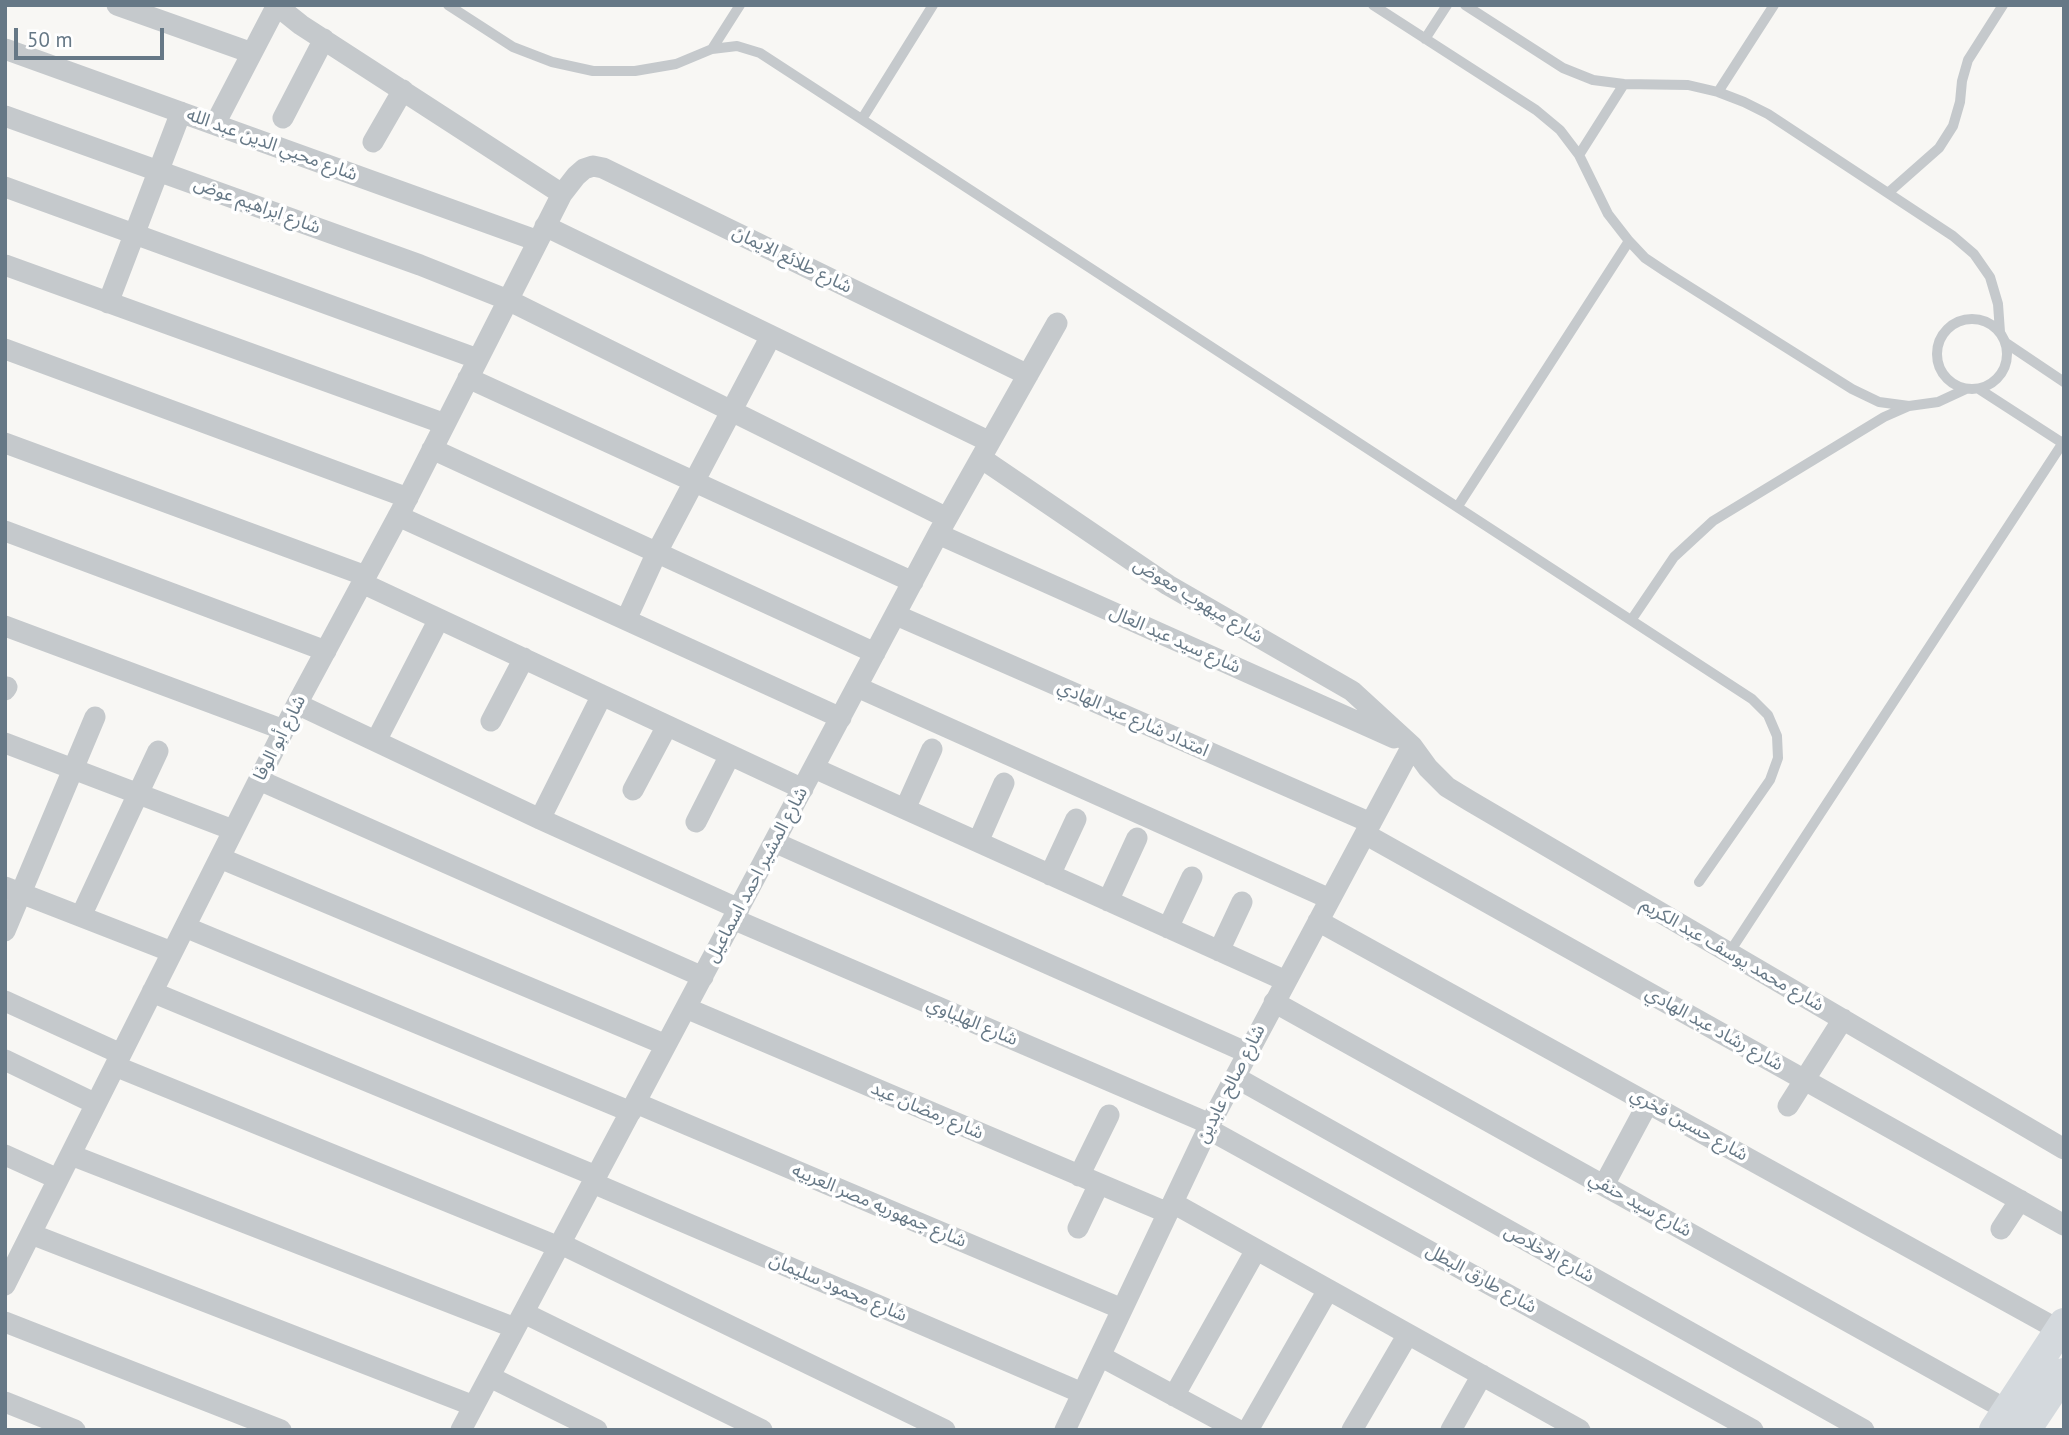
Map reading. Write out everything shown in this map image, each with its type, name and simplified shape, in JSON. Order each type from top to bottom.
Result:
[{"type":"street","points":[[117,5],[252,53]]},
{"type":"street","points":[[215,124],[277,5],[324,39],[562,194]]},
{"type":"street","points":[[284,118],[324,39]]},
{"type":"street","name":"شارع محيي الدين عبد الله","points":[[5,49],[215,124],[542,234],[771,336]]},
{"type":"street","points":[[373,142],[402,90]]},
{"type":"street","points":[[108,303],[181,112]]},
{"type":"street","name":"شارع ابراهيم عوض","points":[[5,116],[421,265],[508,300],[731,411]]},
{"type":"street","name":"شارع طلائع الايمان","points":[[562,194],[584,169],[593,166],[603,168],[1028,375]]},
{"type":"street","points":[[5,187],[133,233],[473,369],[694,482],[913,582]]},
{"type":"street","name":"شارع أبو الوفا","points":[[5,1285],[10,1261],[30,1234],[71,1155],[297,704],[403,507],[562,194]]},
{"type":"street","points":[[5,265],[445,424]]},
{"type":"street","name":"شارع المشير احمد اسماعيل","points":[[461,1430],[942,526],[1057,323]]},
{"type":"street","points":[[626,620],[657,552],[771,336]]},
{"type":"street","name":"شارع ميهوب معوض","points":[[771,336],[985,450],[1168,585],[1352,691],[1412,746]]},
{"type":"street","points":[[5,349],[403,507],[626,620],[841,718]]},
{"type":"street","name":"شارع سيد عبد العال","points":[[731,411],[942,526],[1412,746]]},
{"type":"street","points":[[5,443],[364,579],[439,619],[601,697],[803,789]]},
{"type":"street","points":[[432,449],[875,653]]},
{"type":"street","points":[[5,531],[326,651]]},
{"type":"street","name":"امتداد شارع عبد الهادي","points":[[896,615],[1368,828]]},
{"type":"street","points":[[376,741],[439,619]]},
{"type":"street","points":[[5,626],[284,730]]},
{"type":"street","points":[[491,722],[524,658]]},
{"type":"street","points":[[857,687],[1330,899]]},
{"type":"street","points":[[540,819],[601,697]]},
{"type":"street","name":"شارع الهلباوي","points":[[297,704],[736,914],[1209,1127]]},
{"type":"street","points":[[5,931],[13,890],[74,770],[95,718]]},
{"type":"street","points":[[633,790],[667,726]]},
{"type":"street","points":[[5,743],[233,830]]},
{"type":"street","name":"شارع محمد يوسف عبد الكريم","points":[[1412,746],[1428,768],[1459,794],[2064,1149]]},
{"type":"street","name":"شارع صالح عابدين","points":[[1065,1430],[1209,1127],[1273,1002],[1412,746]]},
{"type":"street","points":[[905,809],[932,749]]},
{"type":"street","points":[[81,916],[158,751]]},
{"type":"street","points":[[696,822],[730,755]]},
{"type":"street","points":[[814,768],[1286,981]]},
{"type":"street","points":[[259,780],[703,977]]},
{"type":"street","points":[[978,842],[1004,783]]},
{"type":"street","points":[[1051,875],[1076,819]]},
{"type":"street","name":"شارع رشاد عبد الهادي","points":[[1368,828],[1805,1080],[2064,1225]]},
{"type":"street","points":[[1108,901],[1137,838]]},
{"type":"street","points":[[775,842],[1248,1053]]},
{"type":"street","points":[[220,858],[666,1045]]},
{"type":"street","points":[[1168,928],[1192,877]]},
{"type":"street","points":[[13,890],[172,952]]},
{"type":"street","points":[[1219,951],[1242,902]]},
{"type":"street","name":"شارع حسين فخري","points":[[1318,921],[2061,1326]]},
{"type":"street","name":"شارع جمهوريه مصر العربيه","points":[[185,927],[633,1107],[1122,1309]]},
{"type":"street","name":"شارع محمود سليمان","points":[[152,992],[595,1179],[1082,1393]]},
{"type":"street","points":[[5,1001],[118,1060],[560,1245],[945,1430]]},
{"type":"street","name":"شارع سيد حنفي","points":[[1273,1002],[1604,1185],[2009,1423]]},
{"type":"street","name":"شارع رمضان عيد","points":[[686,1008],[1079,1176],[1170,1208],[1256,1250],[1574,1428]]},
{"type":"street","points":[[1788,1106],[1843,1019]]},
{"type":"street","points":[[5,1060],[96,1104]]},
{"type":"street","name":"شارع الاخلاص","points":[[1235,1077],[1864,1430]]},
{"type":"street","points":[[1604,1185],[1648,1103]]},
{"type":"street","points":[[1079,1176],[1109,1115]]},
{"type":"street","name":"شارع طارق البطل","points":[[1209,1127],[1753,1430]]},
{"type":"street","points":[[5,1155],[58,1179]]},
{"type":"street","points":[[71,1155],[519,1321],[762,1430]]},
{"type":"street","points":[[1078,1228],[1099,1184]]},
{"type":"street","points":[[2001,1229],[2020,1200]]},
{"type":"street","points":[[30,1234],[474,1406]]},
{"type":"street","points":[[1174,1396],[1256,1250]]},
{"type":"street","points":[[1248,1430],[1328,1290]]},
{"type":"street","points":[[5,1322],[281,1430]]},
{"type":"street","points":[[2009,1423],[2061,1326]]},
{"type":"street","points":[[1353,1430],[1408,1334]]},
{"type":"street","points":[[1100,1356],[1238,1430]]},
{"type":"street","points":[[2009,1423],[2064,1373]]},
{"type":"street","points":[[1451,1430],[1482,1376]]},
{"type":"street","points":[[490,1377],[597,1430]]},
{"type":"street","points":[[5,1402],[75,1430]]},
{"type":"lane","points":[[448,5],[513,47],[552,62],[593,71],[635,71],[676,65],[712,49],[737,46],[760,53],[1752,699],[1768,715],[1777,736],[1778,758],[1770,780],[1699,882]]},
{"type":"lane","points":[[712,49],[740,5]]},
{"type":"lane","points":[[862,119],[933,5]]},
{"type":"lane","points":[[1373,5],[1536,110],[1560,130],[1579,155],[1608,214],[1629,241],[1646,258],[1666,272],[1852,389],[1879,402],[1909,406],[1938,402],[1965,389]]},
{"type":"lane","points":[[1425,39],[1447,5]]},
{"type":"lane","points":[[1465,5],[1563,68],[1593,80],[1624,84],[1688,85],[1718,92],[1768,114],[1953,236],[1974,254],[1990,277],[1998,304],[2000,332]]},
{"type":"lane","points":[[1718,92],[1774,5]]},
{"type":"lane","points":[[1888,193],[1939,148],[1953,127],[1968,61],[2003,5]]},
{"type":"lane","points":[[1579,155],[1624,84]]},
{"type":"lane","points":[[1458,506],[1629,241]]},
{"type":"lane","points":[[1966,319],[1979,319],[1990,324],[2000,332],[2006,343],[2007,358],[2003,372],[1992,383],[1979,389],[1965,389],[1954,385],[1939,367],[1936,354],[1945,331],[1966,319]]},
{"type":"lane","points":[[2006,343],[2064,382]]},
{"type":"lane","points":[[1729,953],[2063,442],[1979,389]]},
{"type":"lane","points":[[1632,620],[1674,557],[1713,522],[1861,431],[1909,406]]}]
